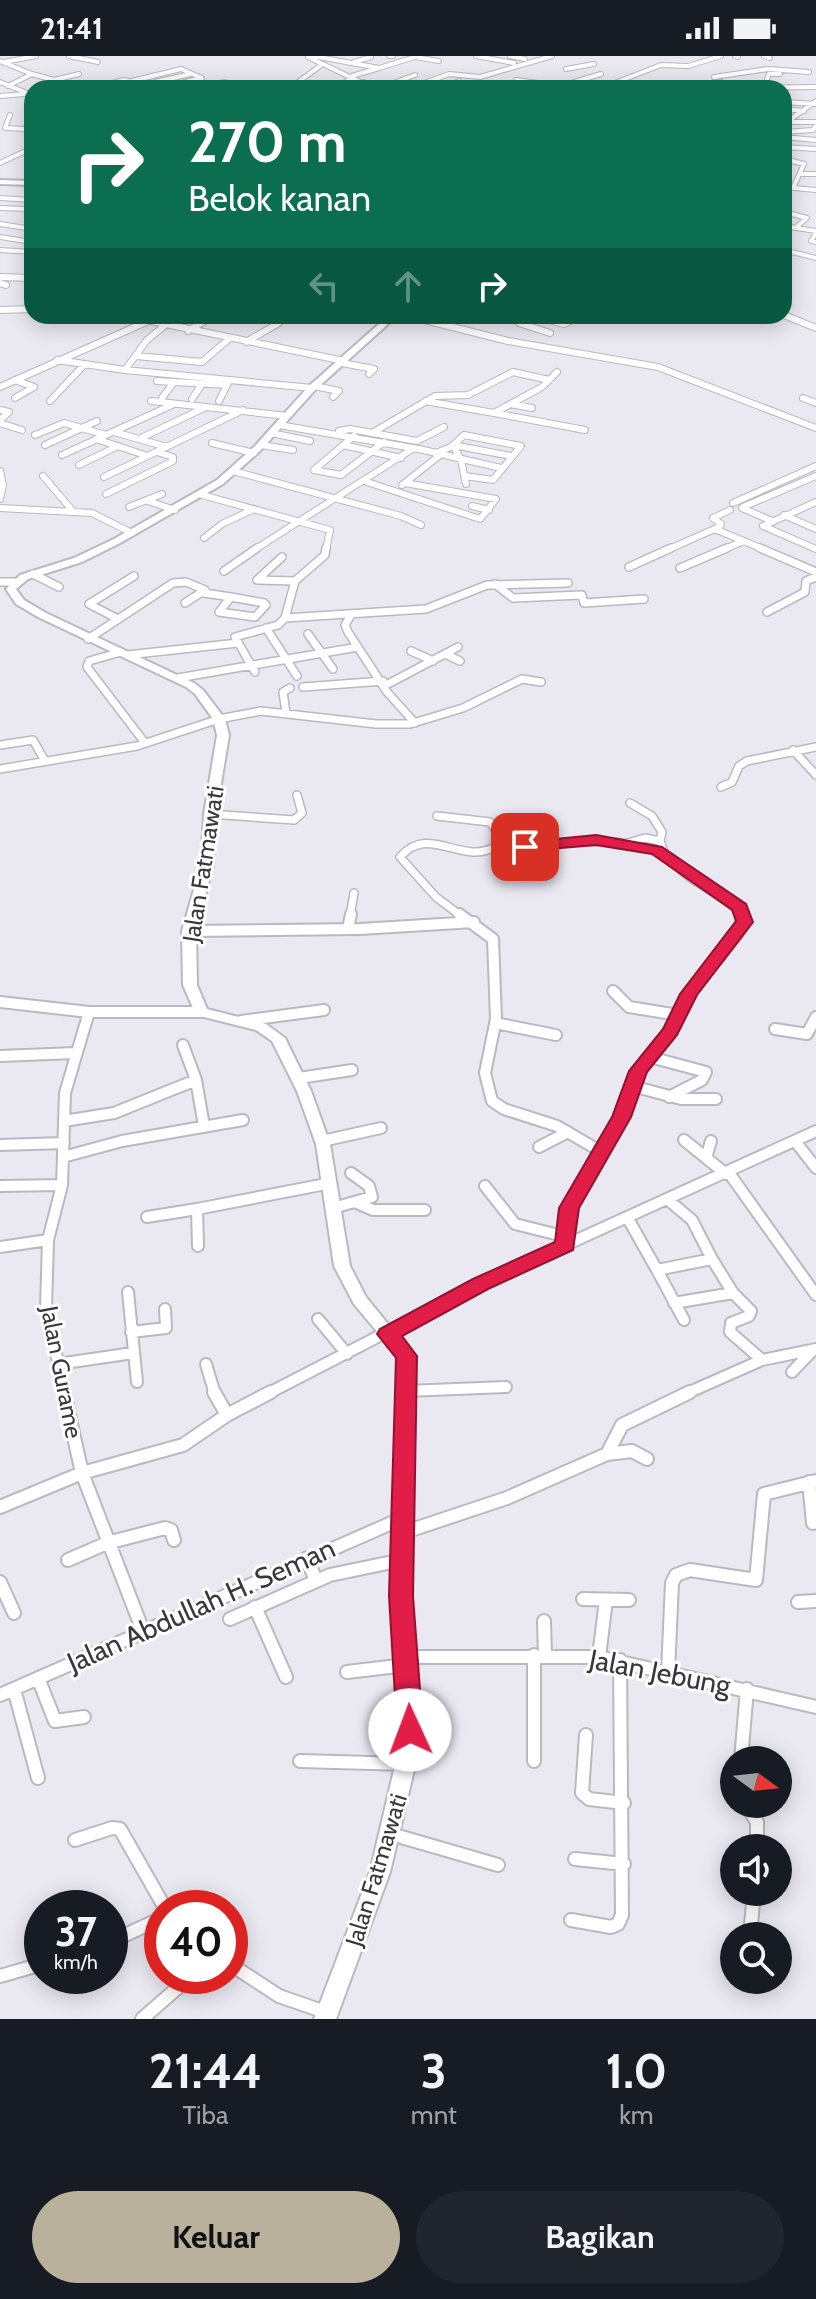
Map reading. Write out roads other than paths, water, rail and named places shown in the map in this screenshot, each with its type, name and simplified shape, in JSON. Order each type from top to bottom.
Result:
[{"type":"street","points":[[1,62],[36,56]]},
{"type":"street","points":[[69,56],[98,62]]},
{"type":"street","points":[[310,56],[339,61],[366,72]]},
{"type":"street","points":[[310,56],[320,66],[360,80]]},
{"type":"street","points":[[339,61],[358,56],[368,58]]},
{"type":"street","points":[[347,80],[417,56],[439,61]]},
{"type":"street","points":[[476,56],[514,63]]},
{"type":"street","points":[[510,56],[525,59]]},
{"type":"street","points":[[450,74],[478,77],[552,56]]},
{"type":"street","points":[[620,80],[661,65],[685,67],[721,56]]},
{"type":"street","points":[[338,70],[368,58]]},
{"type":"street","points":[[715,58],[728,61]]},
{"type":"street","points":[[1,62],[55,80],[79,74]]},
{"type":"street","points":[[703,62],[722,66]]},
{"type":"street","points":[[587,76],[564,68],[594,64]]},
{"type":"street","points":[[783,64],[789,71]]},
{"type":"street","points":[[803,64],[809,72]]},
{"type":"street","points":[[351,65],[379,68]]},
{"type":"street","points":[[301,80],[320,66]]},
{"type":"street","points":[[133,80],[181,69],[202,78],[194,80]]},
{"type":"street","points":[[718,80],[714,77],[768,69],[816,75]]},
{"type":"street","points":[[432,80],[459,70]]},
{"type":"street","points":[[578,73],[600,73]]},
{"type":"street","points":[[577,80],[600,73]]},
{"type":"street","points":[[588,80],[600,73]]},
{"type":"street","points":[[637,73],[650,76]]},
{"type":"street","points":[[163,80],[192,74]]},
{"type":"street","points":[[8,86],[33,75]]},
{"type":"street","points":[[402,80],[415,75]]},
{"type":"street","points":[[431,76],[454,80]]},
{"type":"street","points":[[767,79],[773,80]]},
{"type":"street","points":[[0,82],[24,92]]},
{"type":"street","points":[[792,83],[816,87]]},
{"type":"street","points":[[792,84],[799,84]]},
{"type":"street","points":[[792,94],[799,84]]},
{"type":"street","points":[[0,96],[24,94]]},
{"type":"street","points":[[792,102],[815,103]]},
{"type":"street","points":[[792,121],[815,103]]},
{"type":"street","points":[[792,110],[805,111]]},
{"type":"street","points":[[0,116],[24,114]]},
{"type":"street","points":[[2,130],[10,115]]},
{"type":"street","points":[[792,121],[815,127]]},
{"type":"street","points":[[792,132],[815,127]]},
{"type":"street","points":[[2,130],[24,128]]},
{"type":"street","points":[[792,136],[816,140]]},
{"type":"street","points":[[797,148],[802,139]]},
{"type":"street","points":[[792,148],[816,149]]},
{"type":"street","points":[[0,163],[22,153]]},
{"type":"street","points":[[792,160],[803,162],[802,174],[793,188]]},
{"type":"street","points":[[802,174],[816,174]]},
{"type":"street","points":[[792,180],[798,181]]},
{"type":"street","points":[[0,182],[24,184]]},
{"type":"street","points":[[793,188],[816,190]]},
{"type":"street","points":[[0,198],[24,205]]},
{"type":"street","points":[[0,208],[24,207]]},
{"type":"street","points":[[792,214],[807,218],[795,228]]},
{"type":"street","points":[[0,224],[24,226]]},
{"type":"street","points":[[792,227],[816,232],[811,241],[816,242]]},
{"type":"street","points":[[0,237],[24,241]]},
{"type":"street","points":[[0,250],[16,250],[24,246]]},
{"type":"street","points":[[16,250],[24,254]]},
{"type":"street","points":[[792,252],[816,258]]},
{"type":"street","points":[[0,277],[24,278]]},
{"type":"street","points":[[0,310],[24,309]]},
{"type":"street","points":[[792,318],[816,328]]},
{"type":"street","points":[[0,387],[141,324]]},
{"type":"street","points":[[155,324],[374,369],[369,374]]},
{"type":"street","points":[[188,331],[200,324]]},
{"type":"street","points":[[246,342],[277,324]]},
{"type":"street","points":[[0,582],[14,582],[78,560],[202,495],[258,449],[313,387],[384,324]]},
{"type":"street","points":[[441,324],[508,341],[658,367],[816,428]]},
{"type":"street","points":[[522,324],[550,333]]},
{"type":"street","points":[[125,370],[164,326]]},
{"type":"street","points":[[136,356],[202,362],[230,338]]},
{"type":"street","points":[[57,360],[83,366],[257,380],[339,391],[333,397]]},
{"type":"street","points":[[50,401],[83,366]]},
{"type":"street","points":[[257,380],[267,370]]},
{"type":"street","points":[[372,433],[438,395],[468,395],[513,372],[549,380]]},
{"type":"street","points":[[494,413],[557,372]]},
{"type":"street","points":[[219,401],[231,378]]},
{"type":"street","points":[[15,380],[34,387],[15,398]]},
{"type":"street","points":[[157,381],[227,385]]},
{"type":"street","points":[[162,398],[174,382]]},
{"type":"street","points":[[192,399],[202,384]]},
{"type":"street","points":[[803,398],[816,403]]},
{"type":"street","points":[[151,401],[287,416]]},
{"type":"street","points":[[425,401],[585,430]]},
{"type":"street","points":[[62,455],[175,403]]},
{"type":"street","points":[[510,404],[532,408]]},
{"type":"street","points":[[139,439],[207,406]]},
{"type":"street","points":[[0,410],[9,412],[0,421],[22,430]]},
{"type":"street","points":[[104,477],[243,410]]},
{"type":"street","points":[[45,445],[97,421]]},
{"type":"street","points":[[35,435],[64,423],[167,447]]},
{"type":"street","points":[[336,433],[347,429],[417,441],[444,427]]},
{"type":"street","points":[[275,429],[354,436],[501,468]]},
{"type":"street","points":[[275,429],[310,441]]},
{"type":"street","points":[[405,483],[496,499],[480,519],[393,492],[466,435],[521,446],[491,480],[465,476]]},
{"type":"street","points":[[354,436],[314,470],[341,475],[384,442]]},
{"type":"street","points":[[96,439],[148,456]]},
{"type":"street","points":[[212,443],[293,450]]},
{"type":"street","points":[[343,445],[401,458]]},
{"type":"street","points":[[453,445],[511,456]]},
{"type":"street","points":[[453,445],[461,460],[466,484]]},
{"type":"street","points":[[79,465],[118,446]]},
{"type":"street","points":[[224,571],[296,521],[367,482],[414,448]]},
{"type":"street","points":[[106,494],[173,461],[173,457],[157,452]]},
{"type":"street","points":[[703,516],[816,466]]},
{"type":"street","points":[[0,471],[3,485],[0,499]]},
{"type":"street","points":[[233,471],[408,518],[421,525]]},
{"type":"street","points":[[799,475],[812,478]]},
{"type":"street","points":[[43,476],[72,510]]},
{"type":"street","points":[[742,508],[812,478]]},
{"type":"street","points":[[367,482],[396,490]]},
{"type":"street","points":[[129,507],[162,494]]},
{"type":"street","points":[[202,495],[330,531],[325,555],[295,581],[285,618],[278,625],[237,635],[238,643],[253,669]]},
{"type":"street","points":[[148,501],[175,510]]},
{"type":"street","points":[[814,505],[784,515],[763,527],[816,549]]},
{"type":"street","points":[[472,506],[489,510]]},
{"type":"street","points":[[629,567],[715,529],[721,524],[713,518],[729,506],[772,521]]},
{"type":"street","points":[[0,508],[72,510],[100,515],[132,533]]},
{"type":"street","points":[[204,538],[222,524],[254,509]]},
{"type":"street","points":[[784,515],[816,529]]},
{"type":"street","points":[[783,536],[807,525]]},
{"type":"street","points":[[715,529],[816,575]]},
{"type":"street","points":[[680,568],[744,541]]},
{"type":"street","points":[[282,557],[256,578],[295,581]]},
{"type":"street","points":[[33,574],[59,587]]},
{"type":"street","points":[[767,612],[805,592],[806,581],[816,575]]},
{"type":"street","points":[[116,618],[89,604],[134,576]]},
{"type":"street","points":[[14,582],[11,592],[20,602],[88,639],[178,678],[199,692],[219,719]]},
{"type":"street","points":[[88,639],[175,582],[186,582],[204,590],[204,593]]},
{"type":"street","points":[[285,618],[426,609],[495,584],[568,583]]},
{"type":"street","points":[[495,584],[510,598],[582,595],[584,603],[644,599]]},
{"type":"street","points":[[185,603],[204,593],[231,597],[265,603],[266,604],[255,617],[219,612],[231,597]]},
{"type":"street","points":[[615,601],[620,612]]},
{"type":"street","points":[[351,615],[346,629],[384,683],[394,703],[415,723]]},
{"type":"street","points":[[266,628],[297,676]]},
{"type":"street","points":[[308,634],[333,669]]},
{"type":"street","points":[[145,743],[87,667],[89,661],[124,654],[238,643]]},
{"type":"street","points":[[178,678],[253,669],[358,647]]},
{"type":"street","points":[[303,687],[384,683],[458,647]]},
{"type":"street","points":[[411,651],[433,661]]},
{"type":"street","points":[[445,654],[460,661]]},
{"type":"street","points":[[0,769],[145,743],[219,719],[261,711],[376,724],[415,723],[463,708],[522,679],[541,682]]},
{"type":"street","points":[[286,713],[283,692],[290,688]]},
{"type":"street","name":"Jalan Fatmawati","points":[[219,719],[222,742],[210,814],[207,865],[189,931],[190,985],[201,1012],[274,1034],[299,1078],[322,1141],[342,1266],[360,1300],[406,1356],[401,1626],[410,1730],[406,1764],[391,1834],[326,2016]]},
{"type":"street","points":[[0,745],[33,740],[45,761]]},
{"type":"street","points":[[721,787],[732,782],[739,766],[747,761],[816,747]]},
{"type":"street","points":[[793,750],[816,775]]},
{"type":"street","points":[[210,814],[294,820],[302,813],[297,795]]},
{"type":"street","points":[[630,803],[655,820],[662,832],[660,841],[665,855]]},
{"type":"street","points":[[437,816],[490,822],[505,843]]},
{"type":"street","points":[[625,844],[645,838],[660,841]]},
{"type":"street","points":[[564,1241],[569,1208],[622,1117],[632,1086],[671,1031],[702,975],[738,933],[744,916],[740,908],[690,877],[665,855],[625,844],[596,840],[538,847],[505,843],[473,851],[436,840],[401,855],[401,860],[436,897],[474,922],[493,939],[495,1023],[485,1073],[492,1101],[504,1109],[568,1132],[600,1151]]},
{"type":"street","points":[[348,929],[354,893]]},
{"type":"street","points":[[189,931],[348,929],[474,922]]},
{"type":"street","points":[[613,991],[629,1007],[678,1015]]},
{"type":"street","points":[[0,1002],[89,1012],[201,1012]]},
{"type":"street","points":[[237,1022],[324,1010]]},
{"type":"street","name":"Jalan Gurame","points":[[89,1012],[65,1093],[62,1185],[48,1240],[46,1309],[82,1473],[143,1631]]},
{"type":"street","points":[[775,1029],[807,1034],[816,1017]]},
{"type":"street","points":[[495,1023],[556,1035]]},
{"type":"street","points":[[183,1045],[196,1080],[204,1126]]},
{"type":"street","points":[[0,1056],[75,1053]]},
{"type":"street","points":[[650,1057],[706,1072],[702,1080],[669,1097]]},
{"type":"street","points":[[299,1078],[352,1070]]},
{"type":"street","points":[[64,1121],[114,1113],[196,1080]]},
{"type":"street","points":[[632,1086],[669,1097],[716,1099]]},
{"type":"street","points":[[63,1157],[243,1120]]},
{"type":"street","points":[[322,1141],[381,1128]]},
{"type":"street","points":[[0,1507],[82,1473],[175,1448],[227,1415],[564,1241],[728,1174],[816,1131]]},
{"type":"street","points":[[539,1147],[568,1132]]},
{"type":"street","points":[[684,1140],[728,1174],[816,1295]]},
{"type":"street","points":[[706,1158],[711,1141]]},
{"type":"street","points":[[795,1141],[816,1168]]},
{"type":"street","points":[[0,1145],[64,1143]]},
{"type":"street","points":[[333,1208],[370,1199],[373,1193],[351,1173]]},
{"type":"street","points":[[147,1217],[331,1183]]},
{"type":"street","points":[[0,1186],[62,1185]]},
{"type":"street","points":[[485,1186],[515,1224],[564,1241]]},
{"type":"street","points":[[667,1199],[692,1220],[733,1293],[751,1314],[731,1323],[729,1330],[762,1360]]},
{"type":"street","points":[[357,1203],[373,1210],[425,1210]]},
{"type":"street","points":[[197,1209],[198,1246]]},
{"type":"street","points":[[627,1217],[684,1320]]},
{"type":"street","points":[[0,1247],[48,1240]]},
{"type":"street","points":[[657,1270],[712,1259]]},
{"type":"street","points":[[128,1292],[137,1382]]},
{"type":"street","points":[[674,1303],[733,1293]]},
{"type":"street","points":[[131,1332],[166,1328],[165,1309]]},
{"type":"street","points":[[318,1319],[347,1354]]},
{"type":"street","points":[[607,1454],[622,1425],[762,1360],[814,1350]]},
{"type":"street","points":[[792,1372],[814,1350]]},
{"type":"street","points":[[58,1364],[133,1353]]},
{"type":"street","points":[[206,1364],[216,1399],[227,1415]]},
{"type":"street","points":[[406,1391],[506,1387]]},
{"type":"street","points":[[607,1454],[632,1451],[647,1459]]},
{"type":"street","name":"Jalan Abdullah H. Seman","points":[[0,1695],[307,1558],[402,1525],[507,1498],[607,1454]]},
{"type":"street","points":[[668,1672],[672,1583],[676,1575],[690,1570],[756,1580],[762,1497],[769,1490],[812,1481],[813,1523]]},
{"type":"street","points":[[68,1560],[107,1543],[165,1528],[171,1530],[174,1540]]},
{"type":"street","points":[[307,1558],[316,1581]]},
{"type":"street","points":[[230,1619],[316,1581],[359,1567],[402,1560]]},
{"type":"street","points":[[0,1582],[14,1613]]},
{"type":"street","points":[[583,1599],[629,1600]]},
{"type":"street","points":[[599,1657],[606,1600]]},
{"type":"street","points":[[798,1602],[816,1601]]},
{"type":"street","points":[[255,1607],[286,1677]]},
{"type":"street","points":[[534,1761],[544,1621]]},
{"type":"street","name":"Jalan Jebung","points":[[347,1672],[406,1661],[540,1655],[599,1657],[816,1707]]},
{"type":"street","points":[[571,1920],[611,1927],[618,1924],[624,1864],[620,1660]]},
{"type":"street","points":[[38,1678],[55,1721],[84,1717]]},
{"type":"street","points":[[14,1689],[38,1778]]},
{"type":"street","points":[[742,1746],[747,1689]]},
{"type":"street","points":[[586,1735],[582,1793],[589,1799],[624,1803]]},
{"type":"street","points":[[300,1761],[406,1764]]},
{"type":"street","points":[[75,1840],[112,1828],[120,1829],[155,1890]]},
{"type":"street","points":[[391,1834],[498,1865]]},
{"type":"street","points":[[575,1859],[624,1864]]},
{"type":"street","points":[[0,1976],[24,1969]]},
{"type":"street","points":[[248,1976],[279,1996],[326,2016]]},
{"type":"street","points":[[142,2019],[170,1994]]}]
